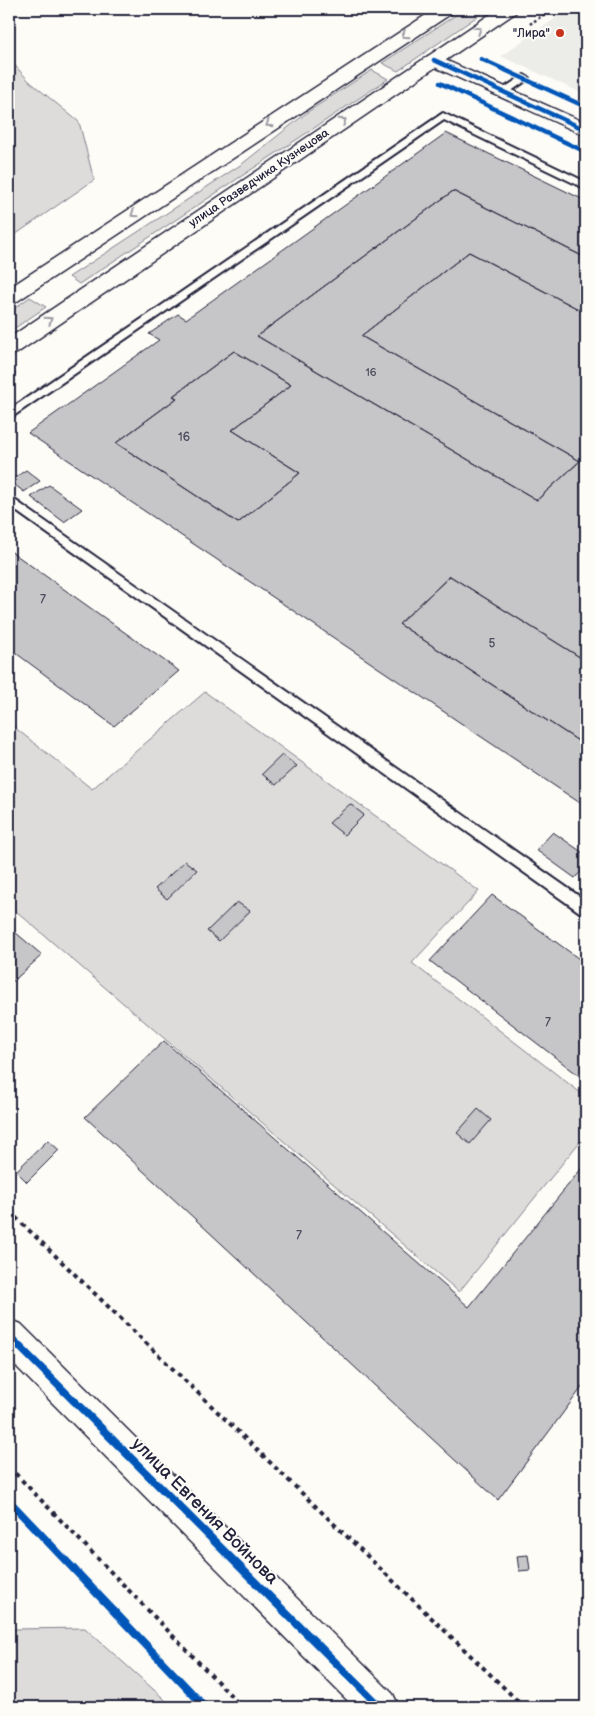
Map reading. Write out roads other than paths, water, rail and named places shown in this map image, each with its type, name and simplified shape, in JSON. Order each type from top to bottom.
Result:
[{"type":"main road","points":[[9,297],[365,60],[446,9]]},
{"type":"main road","name":"улица Разведчика Кузнецова","points":[[9,348],[509,9]]},
{"type":"main road","points":[[434,60],[586,130]]},
{"type":"main road","points":[[62,262],[52,274],[51,283],[56,290],[68,294],[82,292],[102,285]]},
{"type":"main road","name":"улица Евгения Войнова","points":[[9,1336],[380,1707]]},
{"type":"lane","points":[[504,92],[524,78]]},
{"type":"lane","points":[[9,415],[443,116],[586,186]]},
{"type":"lane","points":[[9,500],[586,909]]},
{"type":"place","name":"\"Лира\"","points":[[560,33]]}]
